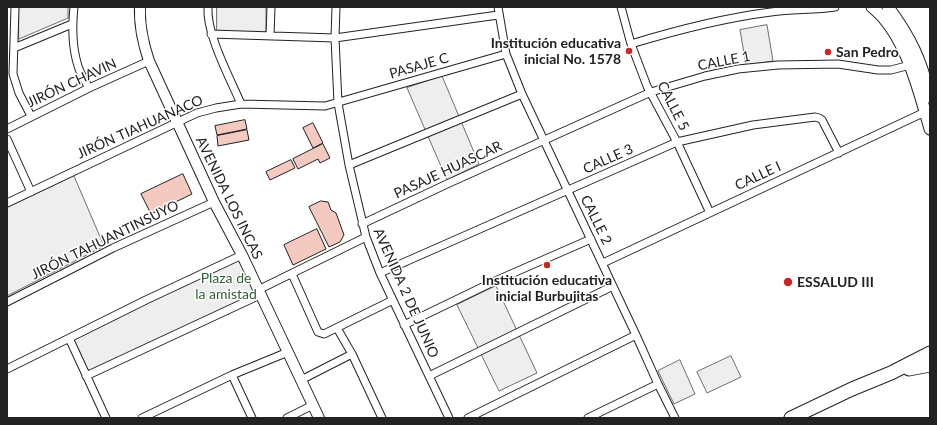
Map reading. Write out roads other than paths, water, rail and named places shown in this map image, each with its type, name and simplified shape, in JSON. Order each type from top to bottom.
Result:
[{"type":"highway","points":[[791,418],[852,389],[891,373],[930,353]]},
{"type":"highway","points":[[891,373],[930,365]]},
{"type":"main road","points":[[872,7],[888,24],[915,64],[930,97]]},
{"type":"main road","points":[[891,9],[914,49],[915,64],[928,112],[930,129]]},
{"type":"street","points":[[16,7],[13,74],[19,93],[31,116]]},
{"type":"street","points":[[74,7],[72,24],[78,66],[89,88]]},
{"type":"street","name":"AVENIDA LOS INCAS","points":[[140,7],[142,41],[148,61],[178,122],[214,202],[242,255],[319,418]]},
{"type":"street","points":[[208,7],[207,12],[211,34],[241,104]]},
{"type":"street","points":[[270,36],[271,7]]},
{"type":"street","name":"AVENIDA 2 DE JUNIO","points":[[336,7],[335,38],[338,103],[349,165],[362,224],[380,273],[449,418]]},
{"type":"street","name":"CALLE 2","points":[[498,7],[498,15],[506,54],[522,94],[675,418]]},
{"type":"street","name":"CALLE 5","points":[[621,7],[631,44],[651,92],[710,213]]},
{"type":"street","points":[[631,44],[675,30],[733,18],[783,11],[835,7]]},
{"type":"street","points":[[211,34],[335,38],[498,15]]},
{"type":"street","points":[[14,48],[72,24]]},
{"type":"street","name":"PASAJE C","points":[[338,103],[506,54]]},
{"type":"street","name":"JIRÓN CHAVIN","points":[[7,129],[89,88],[148,61]]},
{"type":"street","name":"CALLE 1","points":[[544,140],[651,92],[705,76],[738,69],[838,64],[878,70],[891,70],[915,64]]},
{"type":"street","points":[[349,165],[522,94]]},
{"type":"street","name":"JIRÓN TIAHUANACO","points":[[7,203],[197,113],[241,104],[325,106],[338,103]]},
{"type":"street","name":"CALLE I","points":[[602,263],[928,112]]},
{"type":"street","name":"CALLE 3","points":[[380,273],[676,142],[753,125],[815,117],[822,120],[839,153]]},
{"type":"street","points":[[7,139],[31,192]]},
{"type":"street","name":"PASAJE HUASCAR","points":[[362,224],[544,140]]},
{"type":"street","name":"JIRÓN TAHUANTINSUYO","points":[[7,302],[113,248],[214,202]]},
{"type":"street","points":[[86,376],[259,292],[366,237]]},
{"type":"street","points":[[404,325],[591,239]]},
{"type":"street","points":[[8,367],[242,255]]},
{"type":"street","points":[[292,274],[318,332],[324,334],[393,300]]},
{"type":"street","points":[[429,376],[613,286]]},
{"type":"street","points":[[337,328],[352,354],[382,418]]},
{"type":"street","points":[[468,418],[636,335]]},
{"type":"street","points":[[69,338],[106,418]]},
{"type":"street","points":[[142,418],[288,352]]},
{"type":"street","points":[[301,380],[352,354]]},
{"type":"street","points":[[232,376],[252,418]]},
{"type":"street","points":[[588,418],[658,384]]},
{"type":"street","points":[[287,418],[313,405]]},
{"type":"place","name":"Institución educativa inicial No. 1578","points":[[629,51]]},
{"type":"place","name":"San Pedro","points":[[828,52]]},
{"type":"place","name":"Institución educativa inicial Burbujitas","points":[[547,265]]},
{"type":"place","name":"ESSALUD III","points":[[788,282]]},
{"type":"park label","name":"Plaza de la amistad","points":[[226,286]]}]
